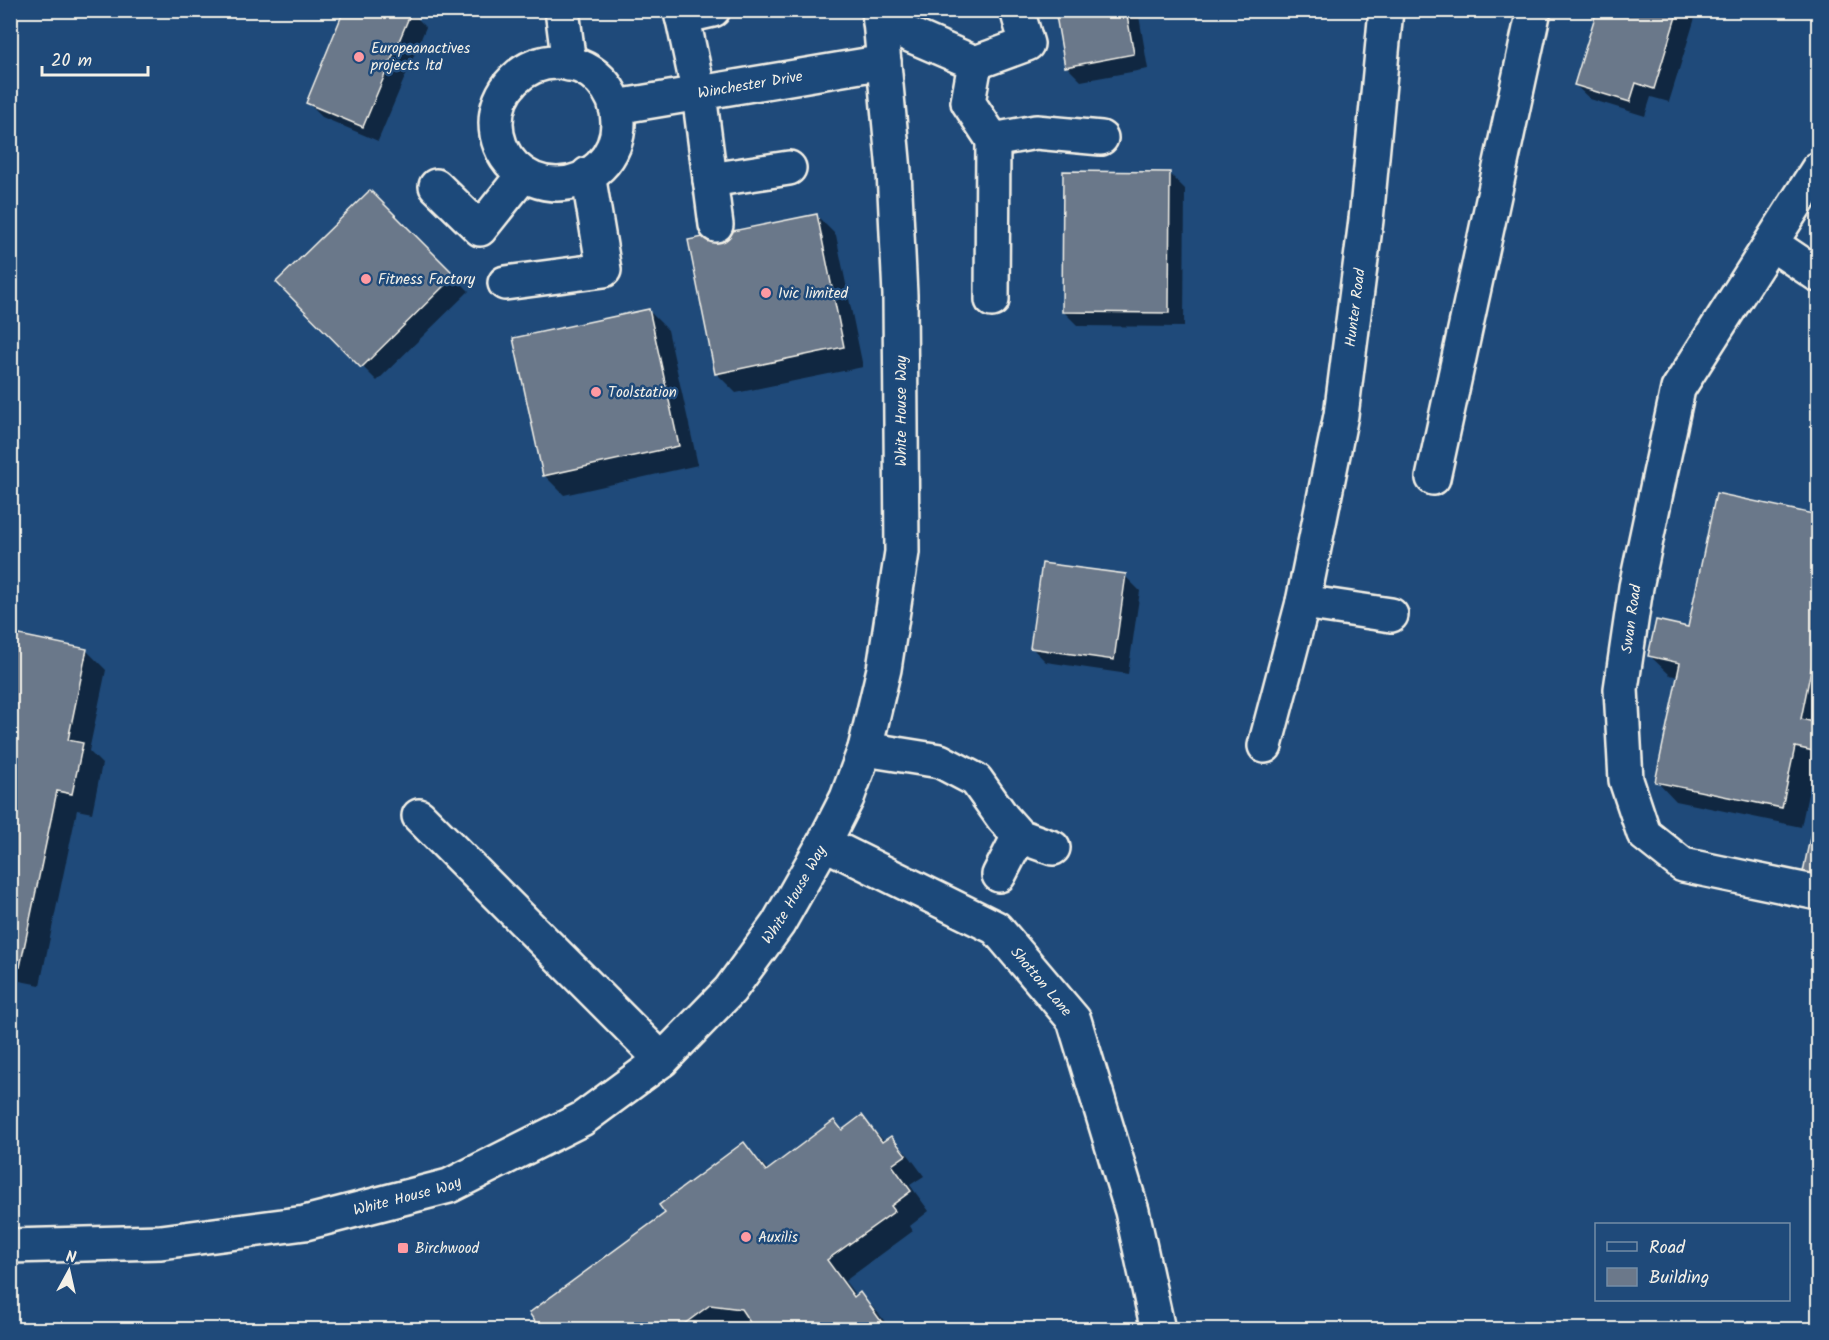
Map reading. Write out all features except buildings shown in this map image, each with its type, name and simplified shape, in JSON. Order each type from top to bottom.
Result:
[{"type":"street","points":[[562,10],[569,64]]},
{"type":"street","points":[[879,16],[975,63],[1027,44],[1017,10]]},
{"type":"street","name":"Hunter Road","points":[[1265,746],[1303,602],[1341,415],[1366,220],[1386,10]]},
{"type":"street","points":[[1433,478],[1534,10]]},
{"type":"street","points":[[692,13],[699,94],[716,225]]},
{"type":"street","name":"White House Way","points":[[10,1246],[161,1242],[305,1223],[449,1186],[582,1119],[662,1060],[730,990],[778,924],[847,798],[865,748],[884,669],[902,552],[900,295],[894,171],[879,16]]},
{"type":"street","points":[[559,62],[580,67],[592,73],[607,88],[616,108],[618,120],[615,141],[606,160],[582,179],[561,184],[543,183],[523,175],[505,157],[497,138],[496,116],[500,98],[513,80],[538,65],[559,62]]},
{"type":"street","name":"Winchester Drive","points":[[616,108],[884,62]]},
{"type":"street","points":[[975,63],[969,102],[993,140],[992,300]]},
{"type":"street","points":[[993,140],[1036,132],[1101,138]]},
{"type":"street","points":[[710,180],[789,168]]},
{"type":"street","name":"Swan Road","points":[[1818,169],[1678,389],[1635,586],[1621,689],[1626,780],[1644,834],[1683,865],[1818,893]]},
{"type":"street","points":[[505,283],[604,270],[588,174]]},
{"type":"street","points":[[436,186],[480,230],[523,175]]},
{"type":"street","points":[[1772,244],[1818,275]]},
{"type":"street","points":[[1303,602],[1392,615]]},
{"type":"street","points":[[865,748],[940,761],[976,780],[1019,836],[1053,848]]},
{"type":"street","points":[[419,816],[662,1060]]},
{"type":"street","points":[[999,874],[1019,836]]},
{"type":"street","name":"Shotton Lane","points":[[824,843],[996,928],[1074,1020],[1132,1211],[1158,1329]]},
{"type":"place","name":"Europeanactives projects ltd","points":[[359,57]]},
{"type":"place","name":"Fitness Factory","points":[[366,279]]},
{"type":"place","name":"Ivic limited","points":[[766,293]]},
{"type":"place","name":"Toolstation","points":[[596,392]]},
{"type":"place","name":"Auxilis","points":[[746,1237]]},
{"type":"place","name":"Birchwood","points":[[403,1248]]}]
